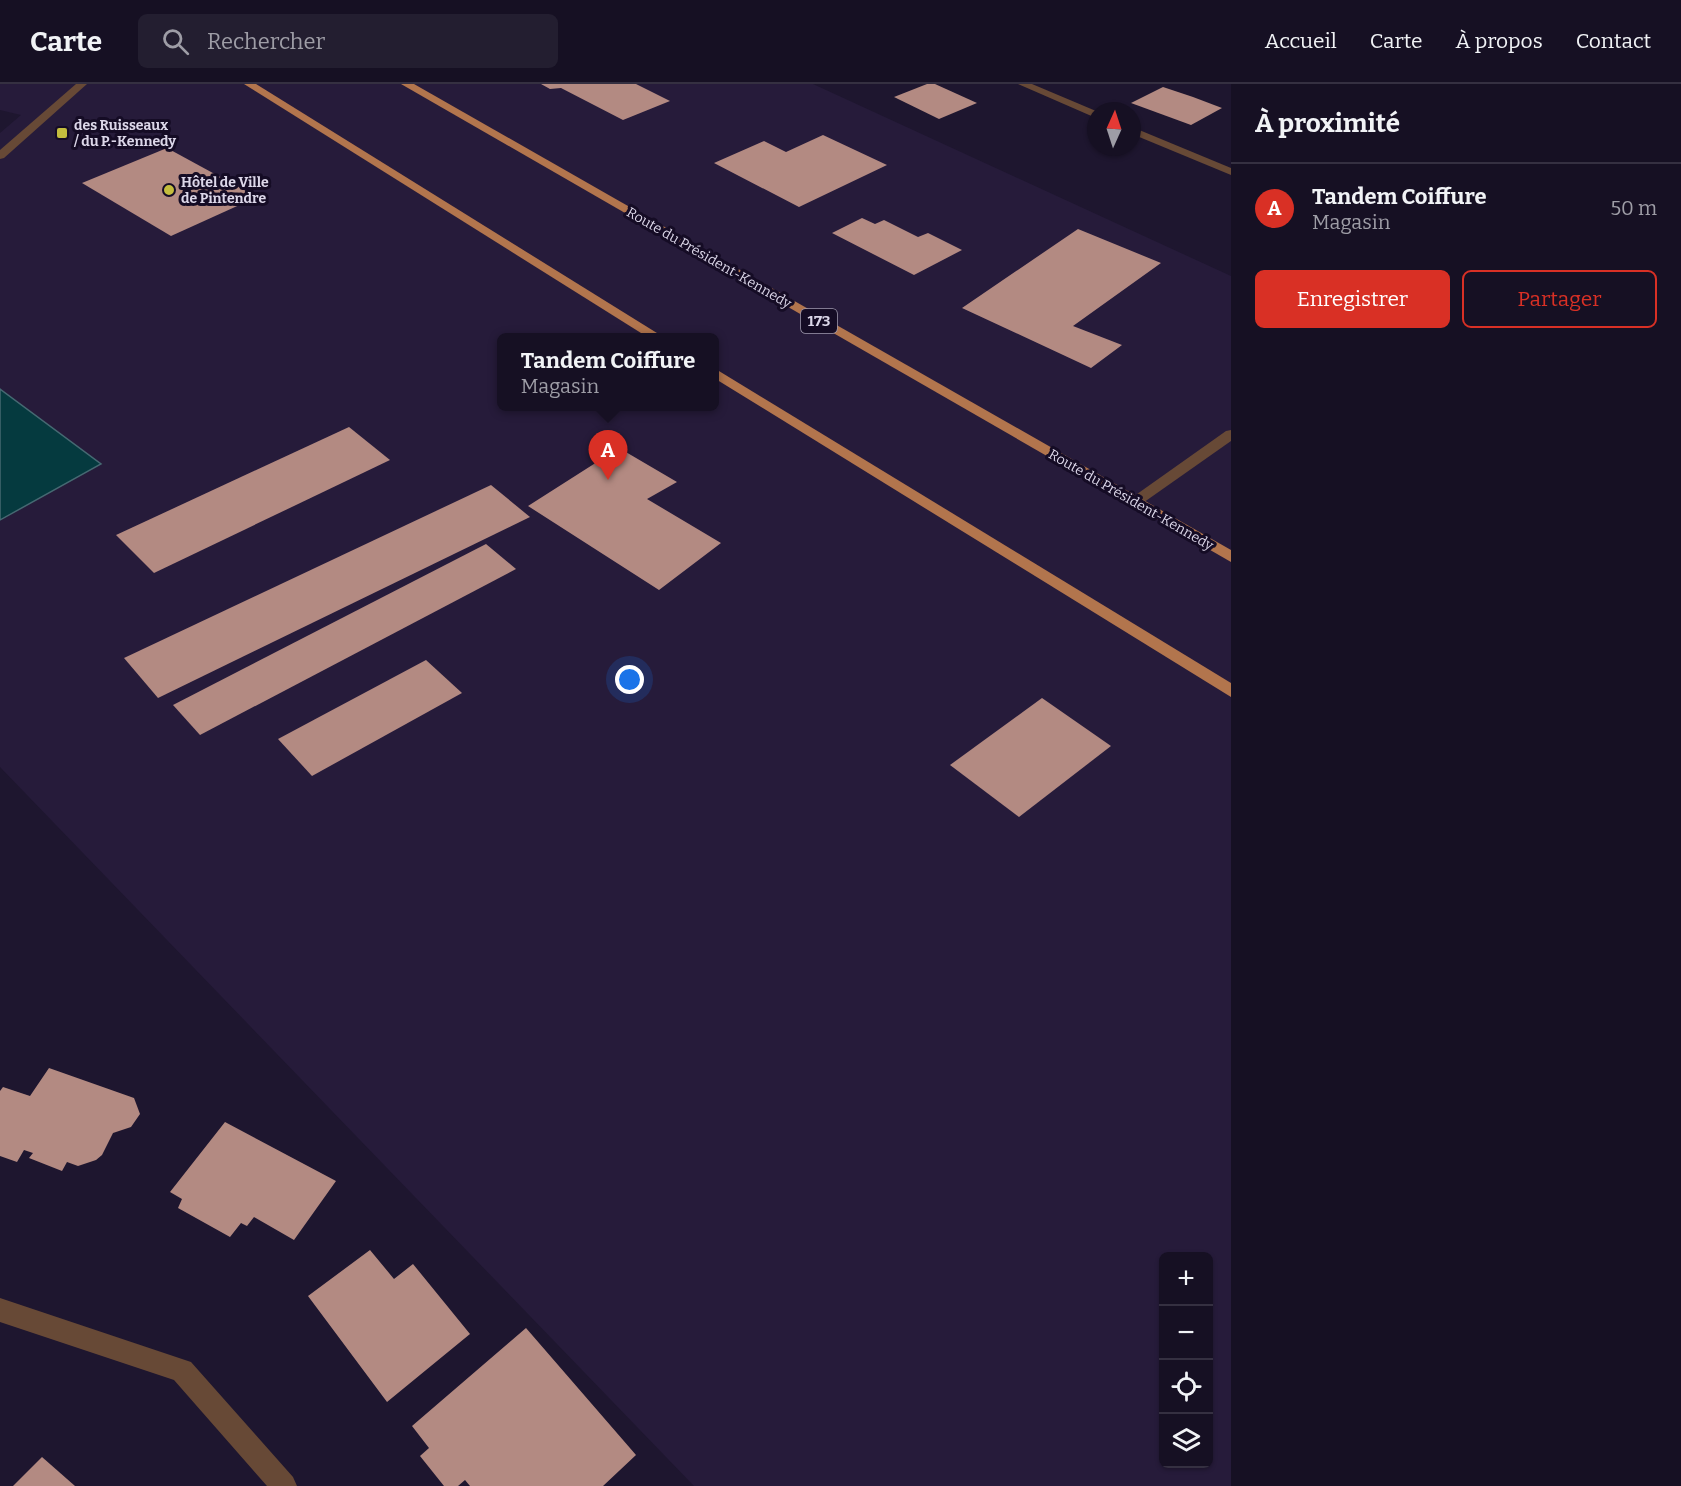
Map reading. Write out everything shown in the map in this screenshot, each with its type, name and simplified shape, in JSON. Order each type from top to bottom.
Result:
[{"type":"main road","points":[[249,84],[651,333]]},
{"type":"main road","name":"Route du Président-Kennedy","points":[[406,84],[1231,557]]},
{"type":"main road","points":[[719,375],[1231,691]]},
{"type":"street","points":[[0,156],[82,84]]},
{"type":"street","points":[[1023,84],[1087,111]]},
{"type":"street","points":[[1141,134],[1231,172]]},
{"type":"street","points":[[1135,502],[1231,434]]},
{"type":"street","points":[[0,1310],[182,1371],[284,1486]]},
{"type":"shaded area","points":[[0,84],[813,84],[1231,276],[1231,1486],[694,1486],[0,767],[0,133],[21,115],[0,110]]},
{"type":"shaded area","points":[[0,389],[101,464],[0,520]]},
{"type":"building","points":[[541,84],[636,84],[670,101],[623,120],[561,88],[550,89]]},
{"type":"building","points":[[927,84],[935,84],[977,103],[939,119],[894,97]]},
{"type":"building","points":[[1163,87],[1222,108],[1191,125],[1141,107],[1141,102],[1133,102]]},
{"type":"building","points":[[823,135],[887,165],[799,207],[714,163],[764,141],[786,152]]},
{"type":"building","name":"Hôtel de Ville de Pintendre","points":[[167,148],[257,197],[171,236],[82,183]]},
{"type":"building","points":[[862,218],[875,224],[884,220],[918,237],[928,233],[962,250],[914,275],[832,233]]},
{"type":"building","points":[[1078,229],[1161,263],[1073,326],[1122,345],[1091,368],[962,308]]},
{"type":"building","points":[[349,427],[390,460],[154,573],[116,535]]},
{"type":"building","points":[[619,448],[677,482],[647,499],[721,543],[659,590],[528,506]]},
{"type":"building","points":[[491,485],[530,517],[158,698],[124,658]]},
{"type":"building","points":[[486,544],[516,569],[200,735],[173,705]]},
{"type":"building","points":[[426,660],[462,693],[312,776],[278,739]]},
{"type":"building","points":[[1042,698],[1111,746],[1019,817],[950,765]]},
{"type":"building","points":[[49,1068],[134,1098],[140,1114],[131,1127],[113,1133],[102,1155],[96,1160],[78,1166],[67,1162],[62,1171],[29,1158],[33,1153],[24,1150],[17,1162],[0,1156],[0,1091],[3,1087],[30,1096]]},
{"type":"building","points":[[225,1122],[336,1181],[294,1240],[254,1217],[247,1226],[241,1223],[230,1237],[178,1208],[182,1199],[170,1192]]},
{"type":"building","points":[[370,1250],[394,1279],[413,1264],[470,1334],[387,1402],[308,1296]]},
{"type":"building","points":[[526,1328],[636,1455],[603,1486],[470,1486],[465,1480],[458,1486],[444,1486],[420,1456],[429,1448],[412,1426]]},
{"type":"building","points":[[42,1457],[75,1486],[13,1486]]},
{"type":"place","name":"des Ruisseaux / du P.-Kennedy","points":[[62,133]]},
{"type":"place","name":"Hôtel de Ville de Pintendre","points":[[169,190]]},
{"type":"place","name":"Tandem Coiffure","points":[[608,480]]}]
